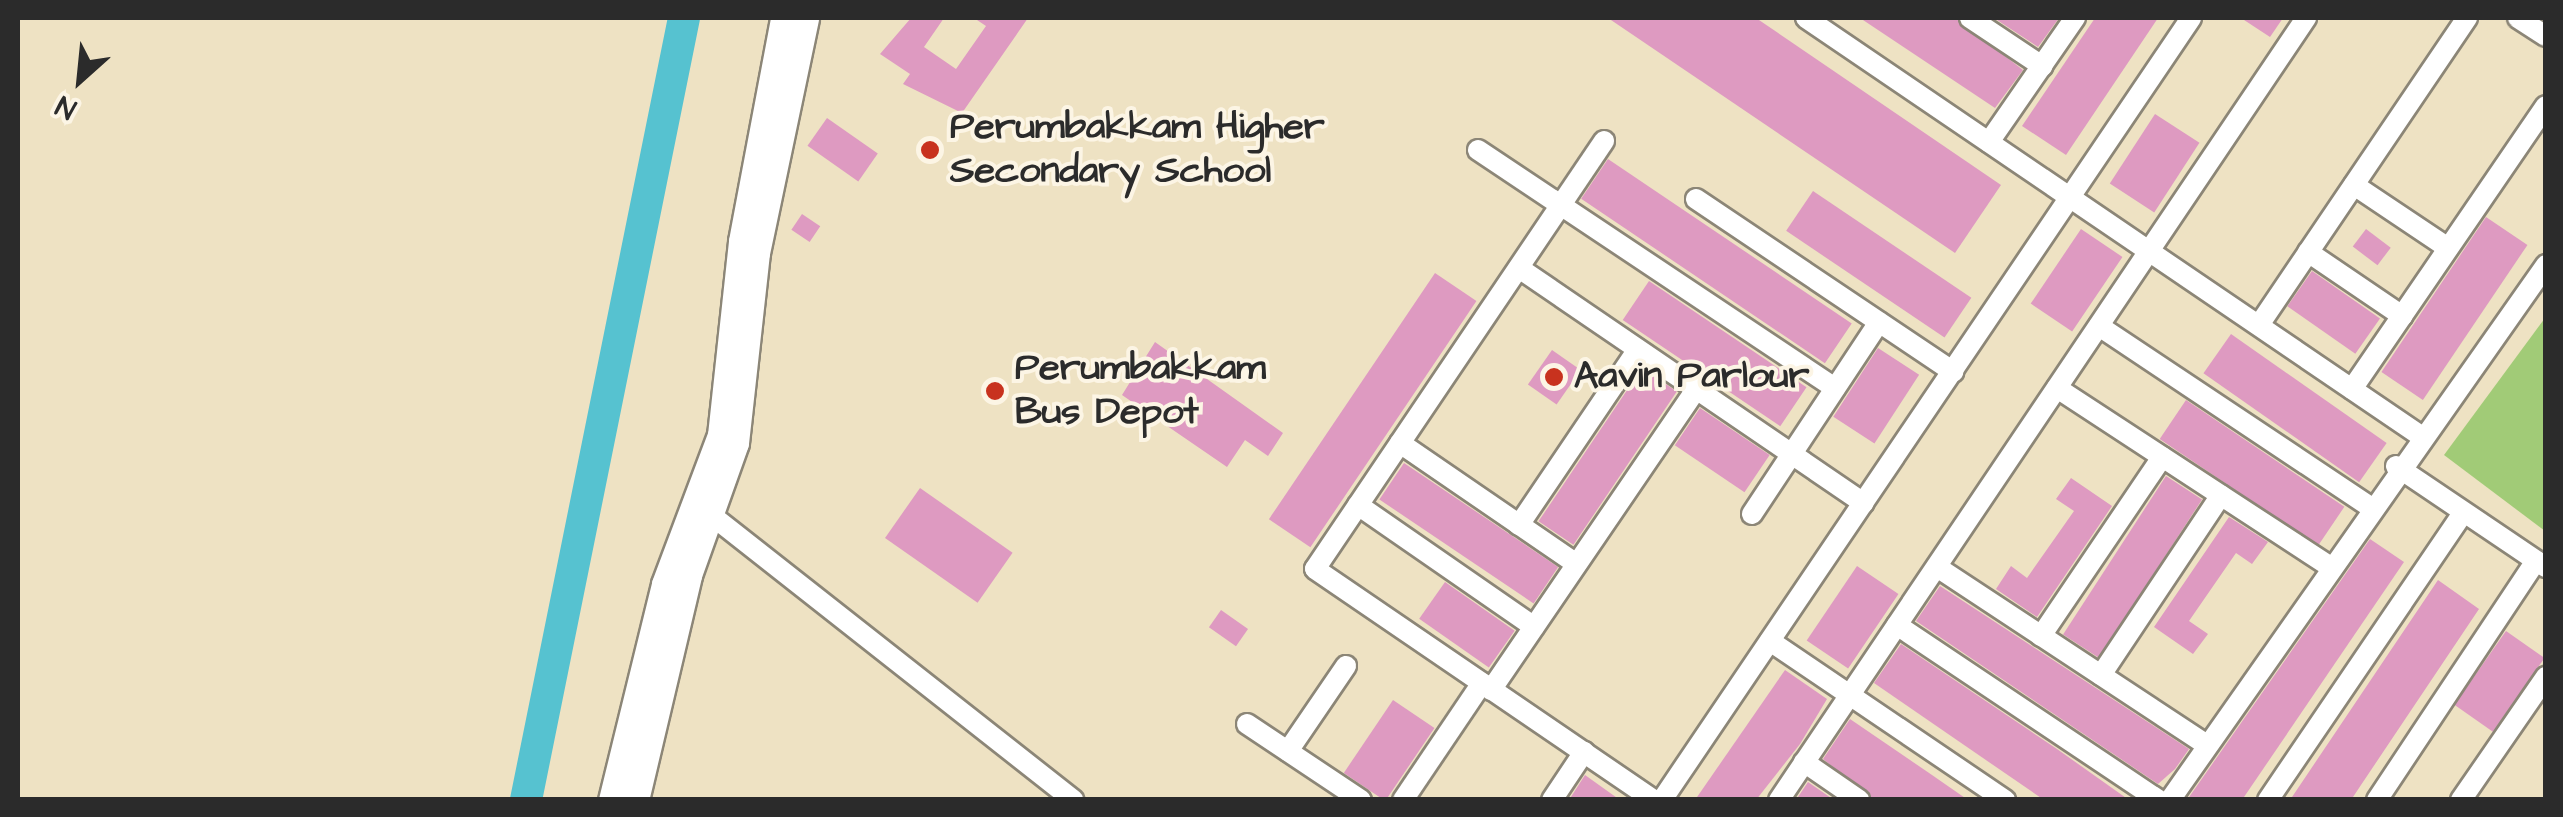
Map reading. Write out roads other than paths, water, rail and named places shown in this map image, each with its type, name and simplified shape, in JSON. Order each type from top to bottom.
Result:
[{"type":"street","points":[[636,800],[720,435],[741,241],[783,18]]},
{"type":"street","points":[[611,800],[656,612],[736,443],[757,253],[806,18]]},
{"type":"street","points":[[1806,18],[2418,434]]},
{"type":"street","points":[[1970,18],[2042,66]]},
{"type":"street","points":[[1990,142],[2075,18]]},
{"type":"street","points":[[1662,800],[2192,18]]},
{"type":"street","points":[[1778,800],[2306,18]]},
{"type":"street","points":[[2259,325],[2467,18]]},
{"type":"street","points":[[2518,18],[2546,36]]},
{"type":"street","points":[[2352,388],[2546,106]]},
{"type":"street","points":[[1604,141],[1315,569],[1654,800]]},
{"type":"street","points":[[1478,150],[1835,388]]},
{"type":"street","points":[[2354,185],[2448,248]]},
{"type":"street","points":[[1696,199],[1954,372]]},
{"type":"street","points":[[2308,252],[2402,316]]},
{"type":"street","points":[[2170,800],[2418,434],[2546,265]]},
{"type":"street","points":[[1519,268],[1864,503]]},
{"type":"street","points":[[1752,514],[1879,322]]},
{"type":"street","points":[[2099,326],[2369,506]]},
{"type":"street","points":[[1519,525],[1638,349]]},
{"type":"street","points":[[1403,800],[1534,627],[1696,388]]},
{"type":"street","points":[[2057,388],[2328,566]]},
{"type":"street","points":[[1400,443],[1577,564]]},
{"type":"street","points":[[2042,636],[2162,457]]},
{"type":"street","points":[[2377,800],[2541,564],[2396,466]]},
{"type":"street","points":[[2101,675],[2220,495]]},
{"type":"street","points":[[1358,506],[1534,627]]},
{"type":"street","points":[[704,509],[1074,800]]},
{"type":"street","points":[[2268,800],[2464,512]]},
{"type":"street","points":[[1936,567],[2207,746]]},
{"type":"street","points":[[1897,624],[2158,800]]},
{"type":"street","points":[[1770,641],[2004,800]]},
{"type":"street","points":[[1288,751],[1346,666]]},
{"type":"street","points":[[2461,800],[2546,677]]},
{"type":"street","points":[[1246,724],[1360,800]]},
{"type":"street","points":[[1552,800],[1584,752]]},
{"type":"street","points":[[1804,762],[1859,800]]},
{"type":"waterway","points":[[526,800],[684,18]]},
{"type":"place","name":"Perumbakkam Higher Secondary School","points":[[930,150]]},
{"type":"place","name":"Aavin Parlour","points":[[1554,377]]},
{"type":"place","name":"Perumbakkam Bus Depot","points":[[995,391]]}]
